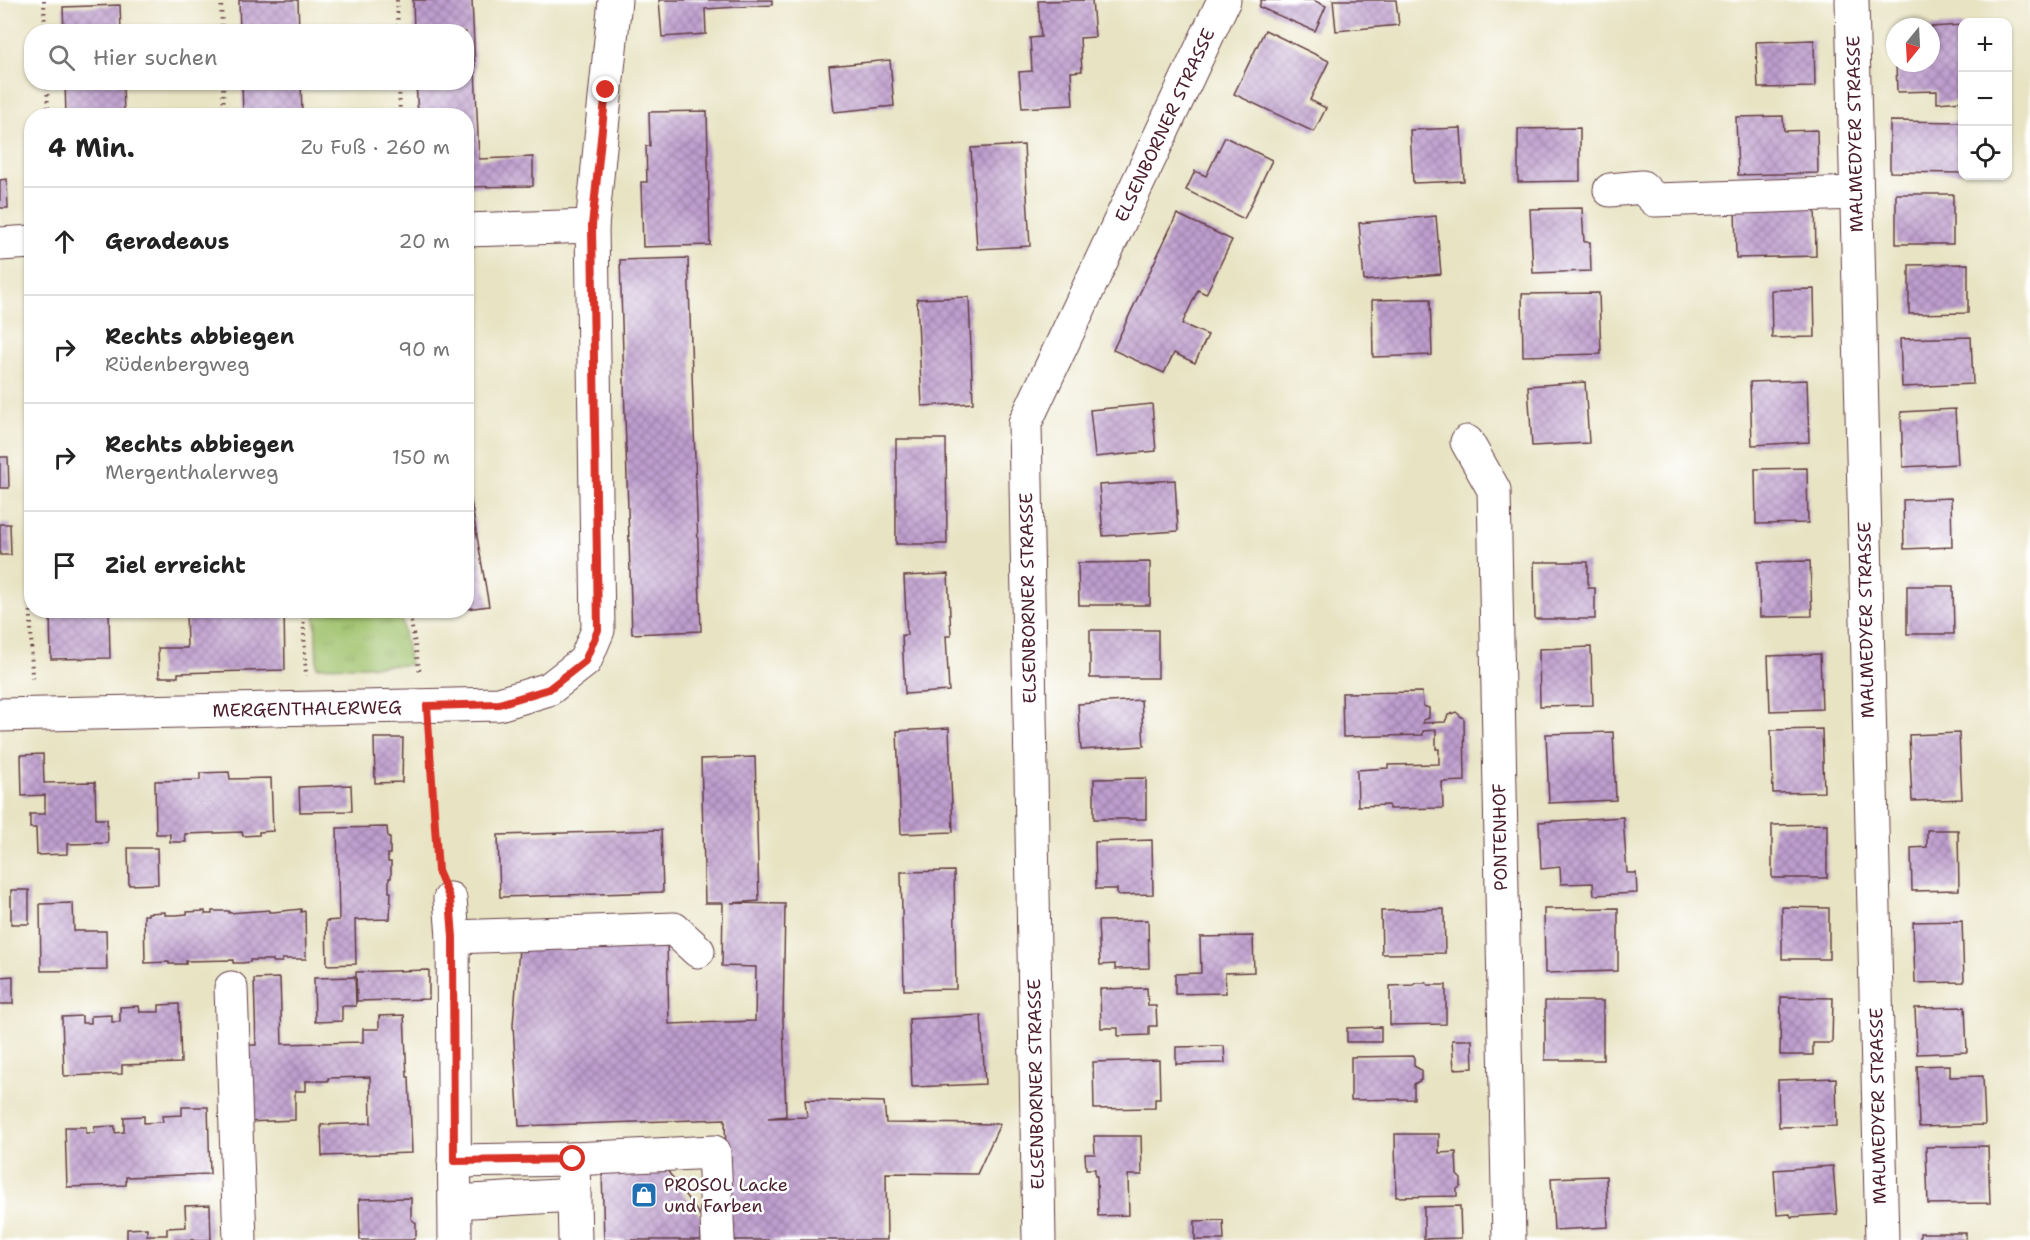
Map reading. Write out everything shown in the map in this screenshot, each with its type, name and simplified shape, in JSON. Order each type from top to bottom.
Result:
[{"type":"street","name":"MERGENTHALERWEG","points":[[0,715],[499,704],[549,689],[585,661],[598,630],[592,226],[615,0]]},
{"type":"street","name":"ELSENBORNER STRASSE","points":[[1039,1240],[1025,423],[1224,0]]},
{"type":"street","name":"MALMEDYER STRASSE","points":[[1852,0],[1882,1240]]},
{"type":"street","points":[[1610,190],[1642,187],[1655,200],[1856,193]]},
{"type":"street","points":[[474,230],[592,226]]},
{"type":"street","points":[[0,244],[24,242]]},
{"type":"street","name":"PONTENHOF","points":[[1467,442],[1494,490],[1509,1240]]},
{"type":"street","points":[[450,899],[453,937],[455,1240]]},
{"type":"street","points":[[453,937],[674,929],[698,951]]},
{"type":"street","points":[[231,988],[240,1240]]},
{"type":"street","points":[[454,1161],[573,1159],[714,1152],[718,1240]]},
{"type":"street","points":[[573,1159],[575,1240]]},
{"type":"street","points":[[454,1202],[574,1196]]},
{"type":"path","points":[[44,0],[45,24]]},
{"type":"path","points":[[221,0],[222,24]]},
{"type":"path","points":[[397,0],[398,24]]},
{"type":"path","points":[[47,90],[48,108]]},
{"type":"path","points":[[223,90],[224,108]]},
{"type":"path","points":[[399,90],[400,108]]},
{"type":"path","points":[[31,618],[33,715]]},
{"type":"path","points":[[303,618],[307,709]]},
{"type":"path","points":[[410,618],[427,706],[438,871],[450,899]]},
{"type":"green space","points":[[315,618],[401,618],[410,665],[317,667]]},
{"type":"building","points":[[239,0],[298,0],[299,24],[240,24]]},
{"type":"building","points":[[413,0],[472,0],[473,24],[414,24]]},
{"type":"building","points":[[659,0],[772,0],[772,5],[705,9],[706,34],[662,37]]},
{"type":"building","points":[[1092,0],[1095,37],[1080,38],[1082,71],[1071,72],[1073,105],[1022,108],[1019,72],[1032,71],[1030,38],[1041,37],[1038,1]]},
{"type":"building","points":[[1261,0],[1313,0],[1326,6],[1315,31],[1259,7]]},
{"type":"building","points":[[1333,0],[1396,0],[1399,25],[1336,31]]},
{"type":"building","points":[[120,5],[121,24],[64,24],[63,7]]},
{"type":"building","points":[[1958,25],[1958,101],[1937,103],[1937,91],[1897,92],[1896,72],[1940,72],[1940,26]]},
{"type":"building","points":[[1265,30],[1329,61],[1310,100],[1326,108],[1314,132],[1234,94]]},
{"type":"building","points":[[1814,40],[1815,87],[1758,88],[1756,42]]},
{"type":"building","points":[[474,45],[479,159],[533,157],[533,186],[474,187],[474,108],[418,108],[416,90],[474,90]]},
{"type":"building","points":[[890,60],[894,106],[834,112],[829,66]]},
{"type":"building","points":[[65,90],[123,90],[124,108],[66,108]]},
{"type":"building","points":[[242,90],[301,90],[302,108],[243,108]]},
{"type":"building","points":[[707,111],[710,245],[643,247],[641,182],[647,182],[646,146],[650,146],[649,112]]},
{"type":"building","points":[[1783,116],[1784,131],[1817,130],[1818,173],[1738,175],[1736,117]]},
{"type":"building","points":[[1890,121],[1958,122],[1958,173],[1890,172]]},
{"type":"building","points":[[1461,128],[1464,181],[1413,183],[1410,130]]},
{"type":"building","points":[[1580,128],[1580,181],[1518,182],[1518,129]]},
{"type":"building","points":[[1225,137],[1272,160],[1244,219],[1186,190],[1195,171],[1206,176]]},
{"type":"building","points":[[1024,145],[1030,246],[977,249],[971,148]]},
{"type":"building","points":[[7,179],[8,208],[0,208],[0,180]]},
{"type":"building","points":[[1896,194],[1953,194],[1953,244],[1896,244]]},
{"type":"building","points":[[1815,201],[1816,256],[1736,258],[1735,202]]},
{"type":"building","points":[[1582,208],[1584,242],[1590,242],[1591,271],[1533,273],[1530,209]]},
{"type":"building","points":[[1177,214],[1232,240],[1206,294],[1198,290],[1182,324],[1208,335],[1195,363],[1174,353],[1164,373],[1113,350]]},
{"type":"building","points":[[1436,216],[1441,274],[1364,281],[1359,223]]},
{"type":"building","points":[[688,258],[701,631],[632,634],[620,260]]},
{"type":"building","points":[[1968,264],[1968,313],[1909,314],[1909,265]]},
{"type":"building","points":[[1814,289],[1815,337],[1772,338],[1771,290]]},
{"type":"building","points":[[1599,293],[1601,354],[1523,356],[1522,294]]},
{"type":"building","points":[[969,297],[973,403],[922,406],[917,299]]},
{"type":"building","points":[[1430,299],[1432,355],[1373,357],[1372,300]]},
{"type":"building","points":[[1971,337],[1973,384],[1902,387],[1900,339]]},
{"type":"building","points":[[1807,380],[1809,442],[1752,445],[1750,382]]},
{"type":"building","points":[[1585,382],[1589,443],[1532,446],[1528,386]]},
{"type":"building","points":[[1152,404],[1156,451],[1095,457],[1090,410]]},
{"type":"building","points":[[1955,409],[1958,464],[1903,467],[1901,412]]},
{"type":"building","points":[[896,439],[946,439],[947,544],[896,544]]},
{"type":"building","points":[[0,457],[8,457],[9,488],[0,488]]},
{"type":"building","points":[[1807,468],[1808,523],[1756,524],[1755,469]]},
{"type":"building","points":[[1175,480],[1178,531],[1103,536],[1099,485]]},
{"type":"building","points":[[1951,498],[1952,547],[1904,549],[1903,500]]},
{"type":"building","points":[[474,519],[489,606],[474,608]]},
{"type":"building","points":[[0,524],[10,524],[11,555],[0,555]]},
{"type":"building","points":[[1810,561],[1812,616],[1760,617],[1758,562]]},
{"type":"building","points":[[1150,562],[1150,605],[1079,605],[1078,563]]},
{"type":"building","points":[[1534,562],[1588,562],[1588,588],[1595,588],[1595,619],[1535,619]]},
{"type":"building","points":[[948,574],[951,636],[946,636],[949,691],[905,694],[902,635],[907,635],[904,576]]},
{"type":"building","points":[[1907,586],[1953,586],[1954,634],[1907,634]]},
{"type":"building","points":[[50,618],[109,618],[110,658],[51,659]]},
{"type":"building","points":[[186,618],[284,618],[285,670],[178,673],[178,677],[159,677],[158,648],[187,648]]},
{"type":"building","points":[[1090,630],[1158,630],[1158,678],[1090,678]]},
{"type":"building","points":[[1591,647],[1593,705],[1540,706],[1539,649]]},
{"type":"building","points":[[1820,654],[1822,709],[1770,711],[1768,656]]},
{"type":"building","points":[[1422,692],[1423,706],[1429,708],[1429,718],[1423,720],[1423,723],[1445,722],[1448,715],[1456,712],[1464,719],[1465,781],[1442,782],[1443,808],[1389,809],[1389,805],[1358,806],[1357,770],[1388,768],[1388,765],[1439,764],[1439,749],[1436,749],[1436,730],[1423,731],[1423,735],[1343,737],[1342,693]]},
{"type":"building","points":[[1141,700],[1144,746],[1081,750],[1078,704]]},
{"type":"building","points":[[949,728],[953,832],[901,834],[897,731]]},
{"type":"building","points":[[1822,729],[1824,792],[1773,793],[1771,730]]},
{"type":"building","points":[[1613,732],[1616,800],[1549,803],[1546,734]]},
{"type":"building","points":[[1959,733],[1962,799],[1912,801],[1909,735]]},
{"type":"building","points":[[374,738],[403,738],[402,782],[375,783]]},
{"type":"building","points":[[43,754],[44,783],[95,782],[96,819],[107,819],[108,843],[67,844],[67,854],[37,855],[36,828],[30,828],[30,814],[45,814],[45,795],[22,796],[21,755]]},
{"type":"building","points":[[755,757],[759,901],[731,903],[785,904],[783,1021],[786,1116],[768,1118],[807,1117],[805,1100],[884,1102],[886,1123],[1000,1124],[977,1174],[886,1173],[887,1240],[728,1240],[725,1119],[519,1126],[513,1025],[519,948],[667,944],[669,1024],[755,1021],[756,967],[722,966],[723,903],[705,903],[701,759]]},
{"type":"building","points":[[229,772],[230,779],[271,778],[273,831],[243,836],[242,832],[185,834],[186,842],[170,842],[170,834],[156,834],[155,781],[200,780],[200,773]]},
{"type":"building","points":[[1146,778],[1146,819],[1094,819],[1094,779]]},
{"type":"building","points":[[351,785],[352,811],[300,812],[299,787]]},
{"type":"building","points":[[1623,817],[1627,873],[1636,873],[1637,893],[1594,895],[1593,883],[1561,884],[1560,867],[1541,869],[1539,822]]},
{"type":"building","points":[[1827,824],[1827,878],[1772,878],[1772,825]]},
{"type":"building","points":[[387,827],[388,838],[390,838],[388,862],[391,862],[390,919],[355,920],[356,964],[327,965],[326,921],[339,920],[337,828]]},
{"type":"building","points":[[661,830],[663,892],[500,897],[498,835]]},
{"type":"building","points":[[1927,830],[1958,830],[1959,890],[1912,891],[1911,848],[1927,847]]},
{"type":"building","points":[[1152,840],[1153,894],[1117,895],[1117,889],[1096,889],[1095,842]]},
{"type":"building","points":[[128,848],[157,848],[158,884],[129,885]]},
{"type":"building","points":[[954,871],[956,989],[904,990],[901,872]]},
{"type":"building","points":[[11,890],[29,890],[29,924],[11,924]]},
{"type":"building","points":[[73,903],[74,931],[106,931],[107,970],[41,971],[40,904]]},
{"type":"building","points":[[1782,907],[1829,908],[1829,959],[1782,959]]},
{"type":"building","points":[[1618,908],[1618,971],[1545,973],[1544,909]]},
{"type":"building","points":[[301,909],[301,912],[305,911],[306,959],[282,959],[282,962],[250,960],[250,962],[242,963],[233,963],[233,960],[186,961],[186,964],[145,963],[144,915],[148,913],[165,912],[165,915],[176,915],[205,911],[205,914],[212,914],[212,911],[229,911],[229,913]]},
{"type":"building","points":[[1444,909],[1445,953],[1382,954],[1381,911]]},
{"type":"building","points":[[1148,920],[1149,968],[1115,969],[1115,964],[1100,965],[1098,921]]},
{"type":"building","points":[[1962,921],[1964,982],[1915,983],[1913,922]]},
{"type":"building","points":[[1253,936],[1254,972],[1225,973],[1226,993],[1175,994],[1175,974],[1201,973],[1200,937]]},
{"type":"building","points":[[429,970],[429,999],[357,1001],[356,972]]},
{"type":"building","points":[[13,976],[13,1004],[0,1004],[0,977]]},
{"type":"building","points":[[355,977],[356,1006],[342,1006],[342,1021],[315,1022],[314,978]]},
{"type":"building","points":[[280,978],[282,1044],[363,1042],[363,1029],[379,1029],[379,1016],[404,1015],[412,1153],[322,1156],[321,1125],[371,1123],[370,1077],[306,1081],[306,1091],[295,1091],[295,1120],[247,1122],[245,1045],[256,1045],[254,979]]},
{"type":"building","points":[[1416,983],[1446,985],[1446,1024],[1390,1025],[1390,986]]},
{"type":"building","points":[[1147,988],[1148,1006],[1156,1006],[1157,1026],[1149,1026],[1149,1035],[1118,1036],[1118,1028],[1101,1028],[1100,989]]},
{"type":"building","points":[[1781,997],[1833,998],[1832,1043],[1813,1043],[1813,1055],[1780,1055]]},
{"type":"building","points":[[1545,1001],[1603,1001],[1603,1060],[1545,1060]]},
{"type":"building","points":[[179,1004],[181,1063],[122,1065],[122,1074],[64,1076],[62,1017],[82,1016],[82,1023],[91,1023],[91,1016],[112,1015],[112,1022],[120,1022],[120,1007],[139,1006],[140,1012],[159,1012],[159,1005]]},
{"type":"building","points":[[1965,1007],[1967,1052],[1917,1054],[1915,1008]]},
{"type":"building","points":[[981,1015],[985,1084],[912,1087],[909,1019]]},
{"type":"building","points":[[1381,1027],[1381,1042],[1347,1042],[1347,1028]]},
{"type":"building","points":[[1452,1040],[1472,1040],[1473,1068],[1454,1069]]},
{"type":"building","points":[[1224,1046],[1225,1063],[1176,1064],[1176,1047]]},
{"type":"building","points":[[1414,1056],[1414,1066],[1421,1070],[1421,1080],[1414,1084],[1414,1099],[1351,1100],[1351,1057]]},
{"type":"building","points":[[1159,1060],[1160,1099],[1155,1099],[1155,1108],[1094,1109],[1093,1062]]},
{"type":"building","points":[[1950,1065],[1950,1077],[1983,1076],[1985,1125],[1919,1127],[1917,1066]]},
{"type":"building","points":[[1836,1078],[1837,1126],[1779,1127],[1778,1080]]},
{"type":"building","points":[[182,1107],[208,1107],[210,1174],[126,1177],[126,1185],[67,1187],[65,1127],[86,1127],[86,1133],[95,1133],[94,1127],[115,1126],[115,1133],[124,1132],[124,1117],[144,1116],[144,1123],[163,1122],[162,1116],[182,1115]]},
{"type":"building","points":[[1395,1134],[1439,1134],[1439,1153],[1456,1152],[1457,1175],[1461,1179],[1457,1196],[1396,1197]]},
{"type":"building","points":[[1094,1136],[1141,1136],[1142,1175],[1128,1175],[1129,1215],[1098,1216],[1097,1176],[1095,1176],[1095,1169],[1086,1169],[1085,1154],[1095,1154]]},
{"type":"building","points":[[1988,1146],[1990,1203],[1928,1204],[1926,1147]]},
{"type":"building","points":[[1833,1166],[1837,1214],[1791,1217],[1790,1214],[1777,1215],[1774,1170]]},
{"type":"building","name":"PROSOL Lacke und Farben","points":[[667,1170],[701,1217],[701,1240],[604,1240],[602,1172]]},
{"type":"building","points":[[1606,1176],[1608,1227],[1554,1230],[1551,1178]]},
{"type":"building","points":[[411,1198],[411,1219],[416,1223],[416,1236],[413,1240],[360,1240],[359,1199]]},
{"type":"building","points":[[210,1205],[211,1240],[127,1240],[127,1229],[147,1228],[147,1235],[167,1235],[167,1228],[186,1227],[185,1206]]},
{"type":"building","points":[[1460,1206],[1461,1238],[1424,1239],[1424,1207]]},
{"type":"building","points":[[1223,1220],[1224,1240],[1195,1240],[1195,1221]]},
{"type":"building","points":[[1920,1233],[1966,1233],[1966,1240],[1920,1240]]},
{"type":"place","name":"PROSOL Lacke und Farben","points":[[644,1195]]},
{"type":"route","points":[[573,1159],[454,1161],[453,937],[450,899],[438,871],[427,706],[499,704],[549,689],[585,661],[598,630],[592,226],[606,90]]}]
